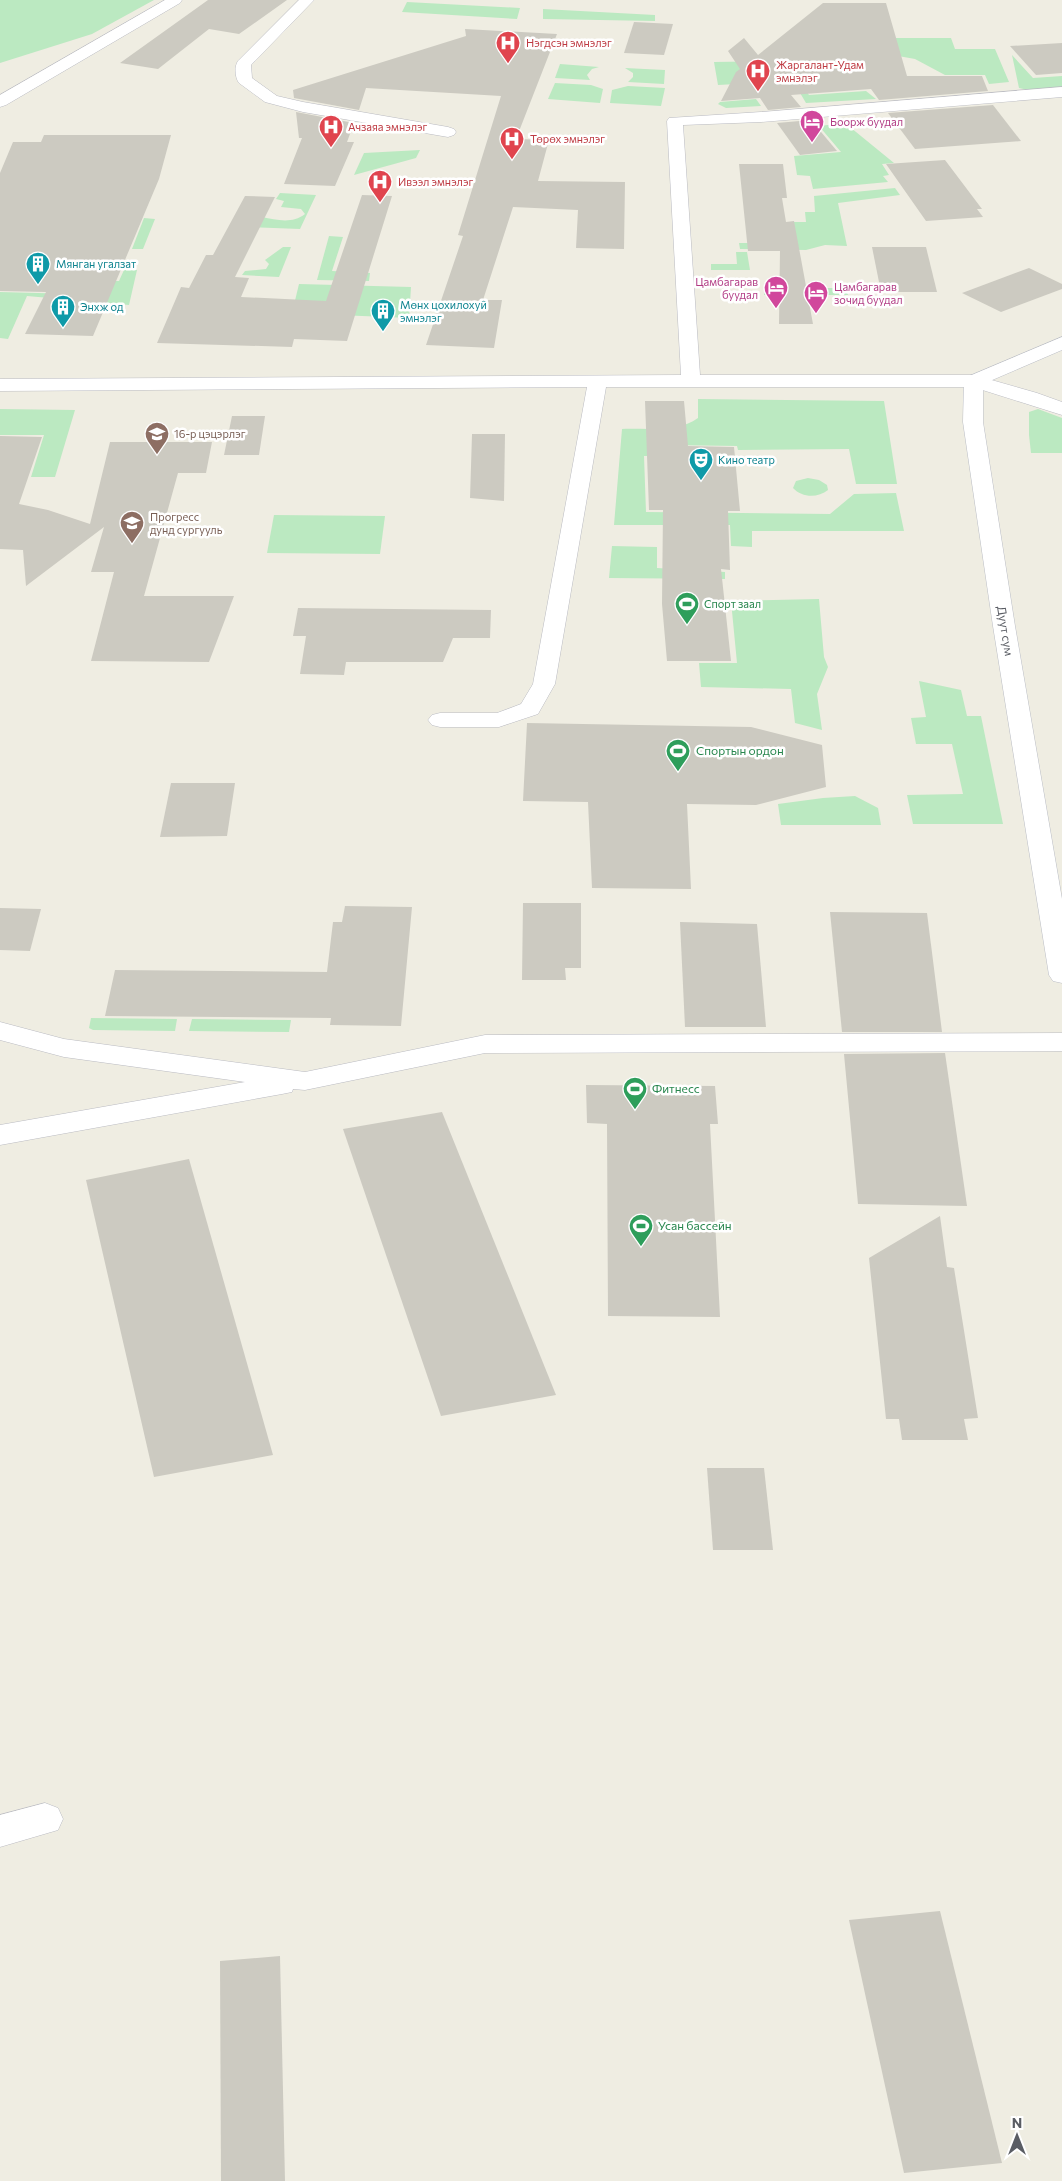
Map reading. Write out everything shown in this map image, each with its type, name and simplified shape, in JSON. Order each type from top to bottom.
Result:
[{"type":"street","points":[[0,102],[175,0]]},
{"type":"street","points":[[307,0],[243,64],[244,80],[271,99],[302,107],[448,132]]},
{"type":"street","points":[[691,382],[674,121],[761,117],[1062,92]]},
{"type":"street","points":[[974,381],[1062,343]]},
{"type":"street","points":[[0,385],[830,380],[974,381],[1030,397],[1062,409]]},
{"type":"street","name":"Дуут сум","points":[[974,381],[973,422],[1005,635],[1059,938],[1062,975]]},
{"type":"street","points":[[440,720],[499,720],[530,709],[544,684],[597,382]]},
{"type":"street","points":[[0,1031],[64,1048],[305,1081]]},
{"type":"street","points":[[0,1135],[305,1081],[486,1044],[1062,1042]]},
{"type":"street","points":[[0,1831],[45,1819]]},
{"type":"green space","points":[[0,0],[154,0],[92,34],[0,63]]},
{"type":"green space","points":[[407,2],[520,8],[517,19],[402,12]]},
{"type":"green space","points":[[543,9],[655,15],[655,21],[543,19]]},
{"type":"green space","points":[[871,38],[951,38],[955,49],[995,49],[1009,82],[989,84],[985,75],[945,75],[915,59],[887,54]]},
{"type":"green space","points":[[1012,55],[1033,78],[1062,76],[1062,87],[1028,90],[1019,88]]},
{"type":"green space","points":[[785,61],[809,95],[866,91],[876,99],[806,103],[793,81],[718,85],[714,62]]},
{"type":"green space","points":[[560,64],[599,67],[592,69],[587,75],[590,80],[555,78]]},
{"type":"green space","points":[[625,68],[665,70],[664,84],[628,82],[633,77],[633,73]]},
{"type":"green space","points":[[555,83],[591,85],[603,89],[600,103],[548,99]]},
{"type":"green space","points":[[628,86],[665,88],[661,106],[610,103],[612,90]]},
{"type":"green space","points":[[756,99],[761,106],[726,108],[718,104],[720,102]]},
{"type":"green space","points":[[845,123],[894,163],[882,164],[889,175],[883,176],[888,182],[813,189],[810,176],[797,175],[794,156],[841,152],[819,126]]},
{"type":"green space","points":[[420,150],[416,158],[354,175],[364,153]]},
{"type":"green space","points":[[895,188],[900,195],[838,203],[847,246],[825,245],[806,250],[740,249],[739,243],[791,243],[789,222],[806,222],[805,212],[815,212],[814,196]]},
{"type":"green space","points":[[280,193],[316,195],[300,229],[247,227],[262,217],[290,220],[305,214],[301,209],[281,207],[284,201],[276,199]]},
{"type":"green space","points":[[144,218],[155,219],[143,249],[132,249]]},
{"type":"green space","points":[[329,236],[343,237],[332,271],[370,273],[369,281],[317,280]]},
{"type":"green space","points":[[283,247],[291,247],[279,277],[242,275],[245,271],[266,269],[269,264],[265,260]]},
{"type":"green space","points":[[736,252],[747,252],[750,270],[711,270],[711,264],[737,264]]},
{"type":"green space","points":[[124,270],[137,270],[129,305],[27,296],[8,339],[0,338],[0,292],[76,294],[81,281],[119,281]]},
{"type":"green space","points":[[299,284],[411,287],[409,318],[292,313]]},
{"type":"green space","points":[[764,288],[846,288],[848,295],[764,295]]},
{"type":"green space","points":[[698,399],[884,401],[897,484],[856,484],[849,449],[738,450],[737,446],[666,445],[667,456],[644,456],[646,512],[830,514],[854,494],[896,493],[904,531],[752,531],[752,547],[731,546],[730,525],[614,525],[622,429],[661,429],[690,423],[698,418]]},
{"type":"green space","points":[[0,409],[75,410],[55,477],[31,477],[44,435],[0,435]]},
{"type":"green space","points":[[1038,409],[1062,418],[1062,453],[1031,453],[1029,412]]},
{"type":"green space","points":[[808,478],[819,480],[827,485],[828,490],[815,496],[810,496],[801,494],[793,488],[796,481]]},
{"type":"green space","points":[[274,515],[385,516],[380,554],[267,553]]},
{"type":"green space","points":[[612,546],[657,547],[657,568],[725,572],[725,579],[609,578]]},
{"type":"green space","points":[[819,599],[824,657],[828,667],[817,694],[822,730],[795,723],[791,689],[701,687],[699,663],[737,663],[731,601]]},
{"type":"green space","points":[[919,681],[961,690],[967,716],[981,716],[1003,824],[913,824],[907,795],[963,794],[952,744],[916,744],[911,718],[926,717]]},
{"type":"green space","points":[[855,796],[878,808],[881,825],[781,825],[778,804]]},
{"type":"green space","points":[[91,1018],[177,1019],[175,1031],[93,1030],[89,1028]]},
{"type":"green space","points":[[192,1019],[291,1020],[289,1032],[189,1031]]},
{"type":"building","points":[[208,0],[287,0],[239,34],[209,29],[158,69],[120,63]]},
{"type":"building","points":[[823,3],[886,3],[907,76],[982,76],[988,91],[879,100],[871,89],[791,95],[801,107],[768,110],[760,98],[721,101],[736,72],[740,69],[728,51],[744,38],[758,55]]},
{"type":"building","points":[[634,22],[673,24],[664,55],[624,53]]},
{"type":"building","points":[[465,29],[557,34],[516,139],[549,140],[538,181],[625,182],[624,249],[576,248],[578,210],[513,207],[483,300],[502,300],[494,348],[426,345],[463,236],[458,235],[501,96],[366,88],[359,110],[294,98],[293,90],[466,36]]},
{"type":"building","points":[[1062,43],[1062,73],[1036,75],[1010,46]]},
{"type":"building","points":[[993,105],[1021,141],[915,149],[888,113]]},
{"type":"building","points":[[296,112],[354,123],[347,142],[354,142],[335,186],[284,184],[302,138],[299,138]]},
{"type":"building","points":[[811,120],[837,151],[800,155],[777,123]]},
{"type":"building","points":[[44,135],[171,135],[159,179],[93,336],[25,334],[46,292],[0,291],[0,173],[13,142],[41,142]]},
{"type":"building","points":[[945,160],[982,209],[977,209],[983,217],[926,221],[886,164]]},
{"type":"building","points":[[739,164],[783,164],[787,198],[782,198],[786,222],[794,221],[813,324],[779,324],[780,251],[748,251]]},
{"type":"building","points":[[362,195],[392,196],[347,341],[294,339],[292,347],[157,343],[181,287],[189,288],[206,255],[213,255],[245,196],[275,197],[235,277],[249,278],[241,297],[326,301]]},
{"type":"building","points":[[872,247],[926,247],[937,292],[881,292]]},
{"type":"building","points":[[1029,268],[1062,284],[1062,289],[1001,312],[962,293]]},
{"type":"building","points":[[645,401],[684,401],[688,446],[734,447],[740,511],[728,511],[730,570],[721,569],[731,661],[667,661],[662,604],[663,510],[649,510]]},
{"type":"building","points":[[232,416],[265,416],[259,455],[224,455]]},
{"type":"building","points":[[472,434],[505,434],[504,501],[470,498]]},
{"type":"building","points":[[0,436],[42,437],[19,504],[48,510],[90,524],[110,442],[212,442],[206,473],[178,473],[144,596],[234,596],[209,662],[91,661],[114,572],[91,572],[104,527],[26,586],[23,550],[0,549]]},
{"type":"building","points":[[298,608],[491,610],[490,638],[453,638],[443,662],[346,662],[344,675],[300,674],[306,636],[293,636]]},
{"type":"building","points":[[527,723],[751,727],[822,745],[826,787],[756,805],[687,804],[691,889],[592,888],[588,802],[523,801]]},
{"type":"building","points":[[171,783],[235,783],[227,836],[160,837]]},
{"type":"building","points":[[523,903],[581,903],[581,968],[565,968],[566,980],[522,980]]},
{"type":"building","points":[[345,906],[412,907],[401,1026],[330,1025],[331,1018],[105,1016],[115,970],[327,972],[333,922],[342,922]]},
{"type":"building","points":[[0,908],[41,909],[30,951],[0,950]]},
{"type":"building","points":[[830,912],[927,913],[942,1032],[842,1032]]},
{"type":"building","points":[[680,922],[757,924],[766,1027],[685,1027]]},
{"type":"building","points":[[945,1053],[967,1206],[858,1204],[844,1054]]},
{"type":"building","points":[[586,1085],[715,1086],[718,1124],[710,1124],[720,1317],[608,1316],[607,1124],[587,1123]]},
{"type":"building","points":[[442,1112],[556,1395],[441,1416],[343,1129]]},
{"type":"building","points":[[189,1159],[273,1455],[154,1477],[86,1180]]},
{"type":"building","points":[[940,1216],[947,1267],[954,1268],[978,1418],[964,1419],[968,1440],[902,1440],[899,1419],[886,1419],[869,1258]]},
{"type":"building","points":[[707,1468],[764,1468],[773,1550],[713,1550]]},
{"type":"building","points":[[940,1911],[1002,2163],[904,2173],[849,1920]]},
{"type":"building","points":[[280,1956],[285,2181],[221,2181],[220,1961]]},
{"type":"place","name":"Нэгдсэн эмнэлэг","points":[[508,64]]},
{"type":"place","name":"Жаргалант-Удам эмнэлэг","points":[[758,92]]},
{"type":"place","name":"Боорж буудал","points":[[812,143]]},
{"type":"place","name":"Ачзаяа эмнэлэг","points":[[331,148]]},
{"type":"place","name":"Төрөх эмнэлэг","points":[[512,160]]},
{"type":"place","name":"Ивээл эмнэлэг","points":[[380,203]]},
{"type":"place","name":"Мянган угалзат","points":[[38,285]]},
{"type":"place","name":"Цамбагарав буудал","points":[[776,309]]},
{"type":"place","name":"Цамбагарав зочид буудал","points":[[816,314]]},
{"type":"place","name":"Энхж од","points":[[63,328]]},
{"type":"place","name":"Мөнх цохилохуй эмнэлэг","points":[[383,332]]},
{"type":"place","name":"16-р цэцэрлэг","points":[[157,455]]},
{"type":"place","name":"Кино театр","points":[[701,481]]},
{"type":"place","name":"Прогресс дунд сургууль","points":[[132,544]]},
{"type":"place","name":"Спорт заал","points":[[687,625]]},
{"type":"place","name":"Спортын ордон","points":[[678,772]]},
{"type":"place","name":"Фитнесс","points":[[635,1110]]},
{"type":"place","name":"Усан бассейн","points":[[641,1247]]}]
